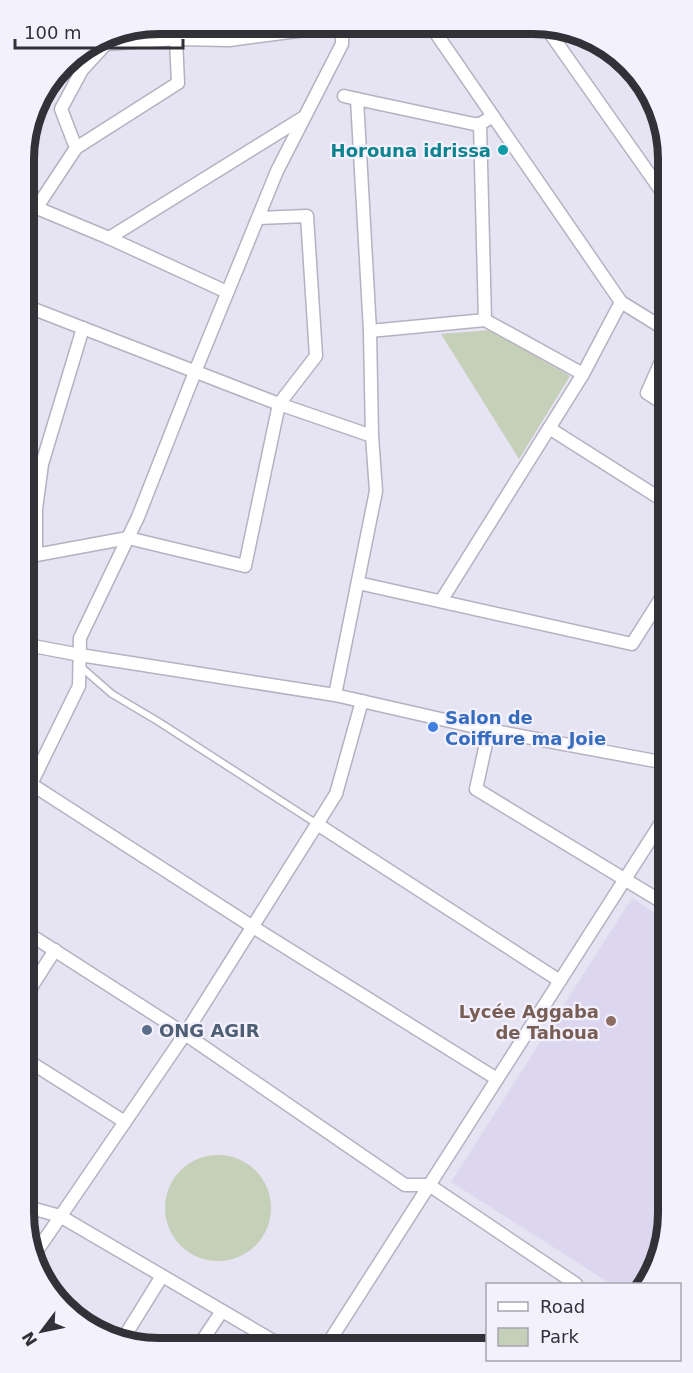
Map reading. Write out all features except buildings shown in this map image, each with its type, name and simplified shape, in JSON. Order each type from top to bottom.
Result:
[{"type":"street","points":[[437,34],[621,302],[658,325]]},
{"type":"street","points":[[120,41],[229,40],[272,35]]},
{"type":"street","points":[[34,775],[80,686],[80,638],[138,517],[277,171],[342,44],[342,35]]},
{"type":"street","points":[[552,36],[658,186]]},
{"type":"street","points":[[35,200],[76,148],[178,83],[176,39]]},
{"type":"street","points":[[76,148],[61,110],[82,70],[95,52]]},
{"type":"street","points":[[344,96],[474,124],[480,124],[493,116]]},
{"type":"street","points":[[335,695],[376,490],[357,99]]},
{"type":"street","points":[[109,238],[305,116]]},
{"type":"street","points":[[480,124],[485,320]]},
{"type":"street","points":[[35,207],[227,292]]},
{"type":"street","points":[[35,556],[128,538],[245,566],[279,404],[316,356],[307,216],[258,218]]},
{"type":"street","points":[[441,602],[583,374],[621,302]]},
{"type":"street","points":[[35,309],[279,404],[372,436]]},
{"type":"street","points":[[370,331],[485,320],[583,374]]},
{"type":"street","points":[[35,525],[42,464],[83,328]]},
{"type":"street","points":[[658,368],[647,393],[658,400]]},
{"type":"street","points":[[549,428],[658,497]]},
{"type":"street","points":[[358,583],[632,644],[658,608]]},
{"type":"street","points":[[35,647],[80,661],[335,695],[489,730],[658,762]]},
{"type":"street","points":[[39,1247],[185,1034],[336,794],[362,701]]},
{"type":"street","points":[[489,730],[476,789],[658,899]]},
{"type":"street","points":[[34,789],[497,1078]]},
{"type":"street","points":[[317,824],[560,981]]},
{"type":"street","points":[[331,1338],[658,827]]},
{"type":"street","points":[[34,937],[185,1034],[405,1185],[429,1185],[575,1283]]},
{"type":"street","points":[[34,982],[54,950]]},
{"type":"street","points":[[34,1065],[124,1122]]},
{"type":"street","points":[[34,1209],[60,1216],[268,1338]]},
{"type":"street","points":[[127,1334],[162,1276]]},
{"type":"street","points":[[204,1338],[222,1311]]},
{"type":"lane","points":[[80,661],[112,694],[317,824]]},
{"type":"shaded area","name":"Lycée Aggaba de Tahoua","points":[[632,898],[658,915],[658,1222],[649,1261],[638,1283],[609,1283],[451,1182]]},
{"type":"green space","points":[[491,330],[570,376],[519,459],[441,334]]},
{"type":"green space","points":[[218,1155],[238,1159],[255,1171],[267,1188],[271,1208],[267,1228],[255,1245],[238,1257],[218,1261],[198,1257],[181,1245],[169,1228],[165,1208],[169,1188],[181,1171],[198,1159]]},
{"type":"place","name":"Horouna idrissa","points":[[503,150]]},
{"type":"place","name":"Salon de Coiffure ma Joie","points":[[433,727]]},
{"type":"place","name":"Lycée Aggaba de Tahoua","points":[[611,1021]]},
{"type":"place","name":"ONG AGIR","points":[[147,1030]]}]
